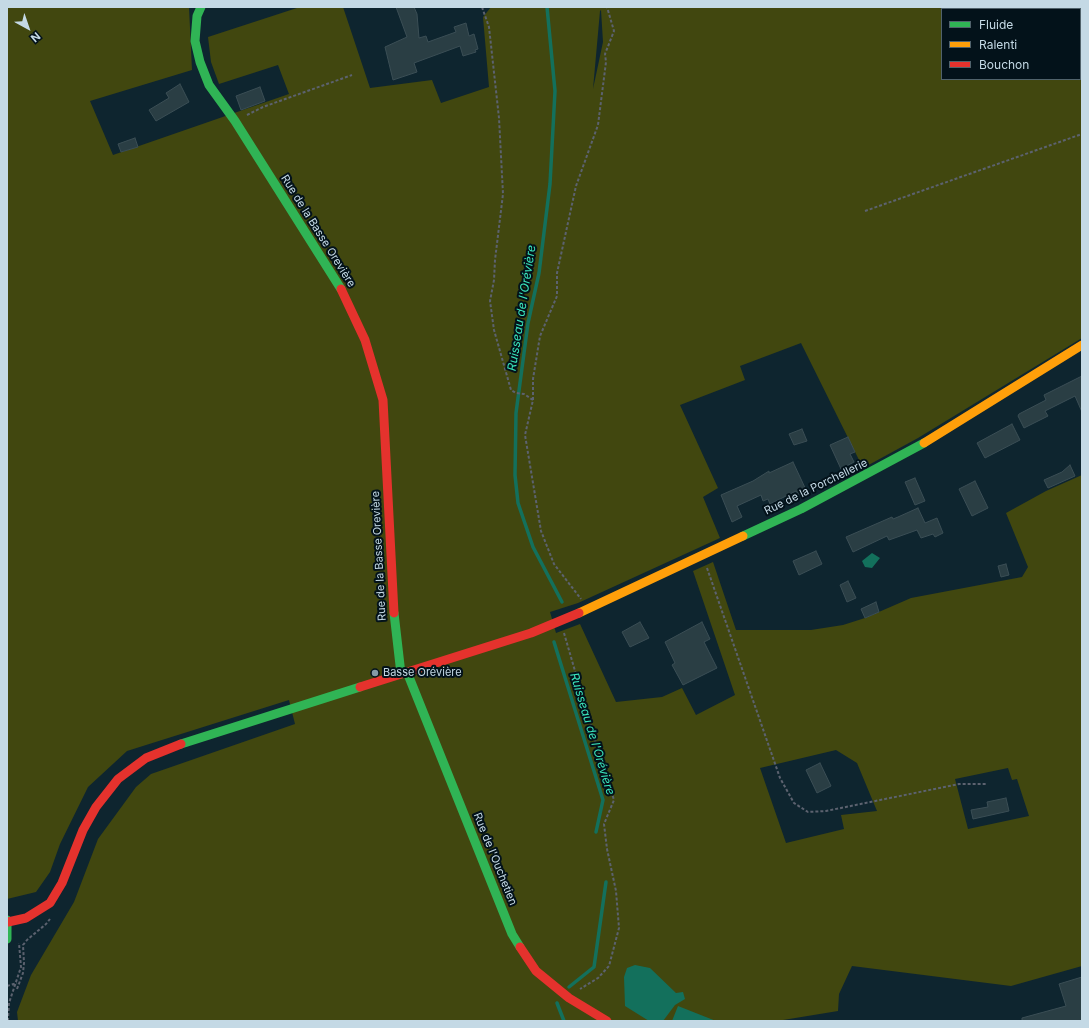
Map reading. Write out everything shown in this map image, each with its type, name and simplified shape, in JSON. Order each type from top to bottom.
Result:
[{"type":"street","name":"Rue de la Basse Orevière","points":[[200,7],[197,16],[195,41],[200,62],[209,85],[235,121],[338,283],[365,340],[383,400],[395,628],[404,673]]},
{"type":"street","name":"Rue de la Porchellerie","points":[[7,921],[26,918],[50,903],[62,883],[83,830],[96,807],[118,779],[138,763],[170,748],[547,627],[589,609],[801,509],[907,454],[1082,345]]},
{"type":"street","name":"Rue de l'Ouchetien","points":[[404,673],[512,934],[536,971],[568,998],[607,1021]]},
{"type":"street","points":[[7,921],[7,939]]},
{"type":"path","points":[[482,7],[489,27],[499,118],[503,194],[494,280],[490,301],[494,330],[506,367],[508,383],[511,390],[516,393],[524,394],[533,400]]},
{"type":"path","points":[[589,609],[554,564],[541,531],[525,435],[533,400],[533,379],[540,336],[557,296],[556,273],[576,186],[598,125],[606,62],[605,54],[614,31],[607,7]]},
{"type":"path","points":[[235,121],[263,107],[352,75]]},
{"type":"path","points":[[865,211],[1082,134]]},
{"type":"path","points":[[703,555],[780,778],[794,803],[808,812],[826,811],[959,784],[987,784]]},
{"type":"path","points":[[563,628],[614,800],[604,824],[606,849],[616,891],[619,928],[609,966],[598,978],[568,998]]},
{"type":"path","points":[[17,989],[23,973],[23,945],[51,918]]},
{"type":"path","points":[[8,1021],[9,1003],[17,983],[22,961],[19,939]]},
{"type":"path","points":[[7,986],[17,983]]},
{"type":"shaded area","points":[[7,7],[189,7],[192,70],[90,101],[113,155],[289,94],[278,65],[219,84],[211,62],[208,37],[300,7],[343,7],[370,88],[432,80],[441,103],[489,87],[483,17],[491,7],[1071,7],[941,8],[941,80],[1081,80],[1081,38],[1082,338],[918,438],[863,468],[801,343],[740,366],[745,380],[680,405],[718,488],[703,497],[720,538],[578,603],[550,612],[556,633],[580,624],[616,702],[662,697],[682,688],[696,715],[735,695],[693,571],[713,562],[736,630],[811,630],[843,625],[865,618],[911,598],[1022,577],[1028,567],[1006,513],[1046,491],[1082,475],[1082,966],[1011,986],[852,966],[839,994],[838,1011],[777,1021],[18,1021],[17,1012],[31,975],[74,902],[98,839],[136,787],[151,774],[295,724],[289,700],[127,751],[88,787],[60,844],[50,872],[36,892],[7,899]],"holes":[[[601,10],[603,42],[593,89]],[[836,750],[857,763],[877,811],[841,815],[844,829],[786,843],[760,768]],[[1008,768],[1012,780],[1017,779],[1029,816],[968,829],[955,779]]]},
{"type":"shaded area","points":[[872,553],[880,558],[872,568],[865,567],[862,561]]},
{"type":"shaded area","points":[[635,965],[650,968],[676,993],[683,992],[685,999],[675,1005],[663,1021],[649,1021],[625,1006],[624,977],[627,968]]},
{"type":"shaded area","points":[[678,1006],[716,1021],[672,1021]]},
{"type":"building","points":[[396,7],[414,7],[417,14],[419,38],[426,36],[428,42],[456,32],[454,27],[466,23],[469,36],[474,34],[478,49],[475,50],[476,52],[463,56],[460,46],[414,63],[417,72],[393,80],[385,47],[407,37]]},
{"type":"building","points":[[180,84],[189,102],[156,121],[149,110],[169,98],[166,93]]},
{"type":"building","points":[[260,87],[265,101],[241,110],[236,96]]},
{"type":"building","points":[[135,138],[138,147],[121,152],[118,144]]},
{"type":"building","points":[[1082,376],[1082,412],[1075,396],[1045,411],[1048,416],[1024,428],[1018,416],[1019,414],[1046,400],[1044,395]]},
{"type":"building","points":[[1012,424],[1020,440],[985,458],[977,443]]},
{"type":"building","points":[[802,429],[807,441],[794,445],[789,434]]},
{"type":"building","points":[[848,437],[855,452],[850,454],[854,462],[841,469],[830,445]]},
{"type":"building","points":[[793,462],[807,492],[799,495],[796,491],[770,504],[768,499],[763,501],[761,495],[737,506],[742,517],[732,522],[721,495],[753,481],[769,471],[769,473]]},
{"type":"building","points":[[1070,465],[1075,476],[1048,488],[1044,480],[1062,472]]},
{"type":"building","points":[[915,478],[925,501],[915,505],[905,482]]},
{"type":"building","points":[[975,481],[988,508],[972,516],[959,489]]},
{"type":"building","points":[[918,508],[925,523],[937,518],[943,533],[935,537],[933,534],[921,538],[917,530],[889,540],[887,536],[853,552],[846,537],[892,517],[893,519]]},
{"type":"building","points":[[816,551],[822,564],[799,575],[793,561]]},
{"type":"building","points":[[1006,564],[1009,575],[1001,577],[998,566]]},
{"type":"building","points":[[848,581],[856,598],[847,602],[840,585]]},
{"type":"building","points":[[876,602],[879,612],[865,618],[861,609]]},
{"type":"building","points":[[640,622],[649,638],[630,647],[622,632]]},
{"type":"building","points":[[702,622],[710,639],[704,642],[717,668],[683,685],[672,665],[675,663],[665,642]]},
{"type":"building","points":[[820,763],[831,786],[817,793],[806,770]]},
{"type":"building","points":[[1006,798],[1009,811],[973,819],[971,810],[988,807],[987,802]]},
{"type":"building","points":[[1082,977],[1082,1021],[1022,1021],[1022,1018],[1066,1006],[1059,984]]},
{"type":"waterway","name":"Ruisseau de l'Orévière","points":[[547,7],[555,91],[550,184],[539,273],[528,323],[516,413],[515,475],[518,503],[533,547],[562,602]]},
{"type":"waterway","name":"Ruisseau de l'Orévière","points":[[554,642],[603,800],[596,832]]},
{"type":"waterway","name":"Ruisseau de l'Orévière","points":[[569,987],[594,967],[606,882]]},
{"type":"waterway","name":"Ruisseau de l'Orévière","points":[[557,1003],[564,1021]]},
{"type":"traffic: fast","points":[[201,7],[197,16],[195,41],[200,62],[209,85],[235,121],[341,289]]},
{"type":"traffic: fast","points":[[743,536],[801,509],[924,443]]},
{"type":"traffic: fast","points":[[394,613],[401,674]]},
{"type":"traffic: fast","points":[[407,672],[512,934],[520,947]]},
{"type":"traffic: fast","points":[[181,744],[360,687]]},
{"type":"traffic: fast","points":[[7,920],[7,939]]},
{"type":"traffic: slow","points":[[924,443],[1082,345]]},
{"type":"traffic: slow","points":[[579,613],[743,536]]},
{"type":"traffic: jam","points":[[341,289],[365,340],[383,400],[394,613]]},
{"type":"traffic: jam","points":[[360,687],[531,633],[579,613]]},
{"type":"traffic: jam","points":[[8,922],[26,918],[50,903],[62,883],[83,830],[96,807],[118,779],[146,758],[181,744]]},
{"type":"traffic: jam","points":[[520,947],[536,971],[569,998],[607,1021]]},
{"type":"place","name":"Basse Orévière","points":[[375,673]]}]
